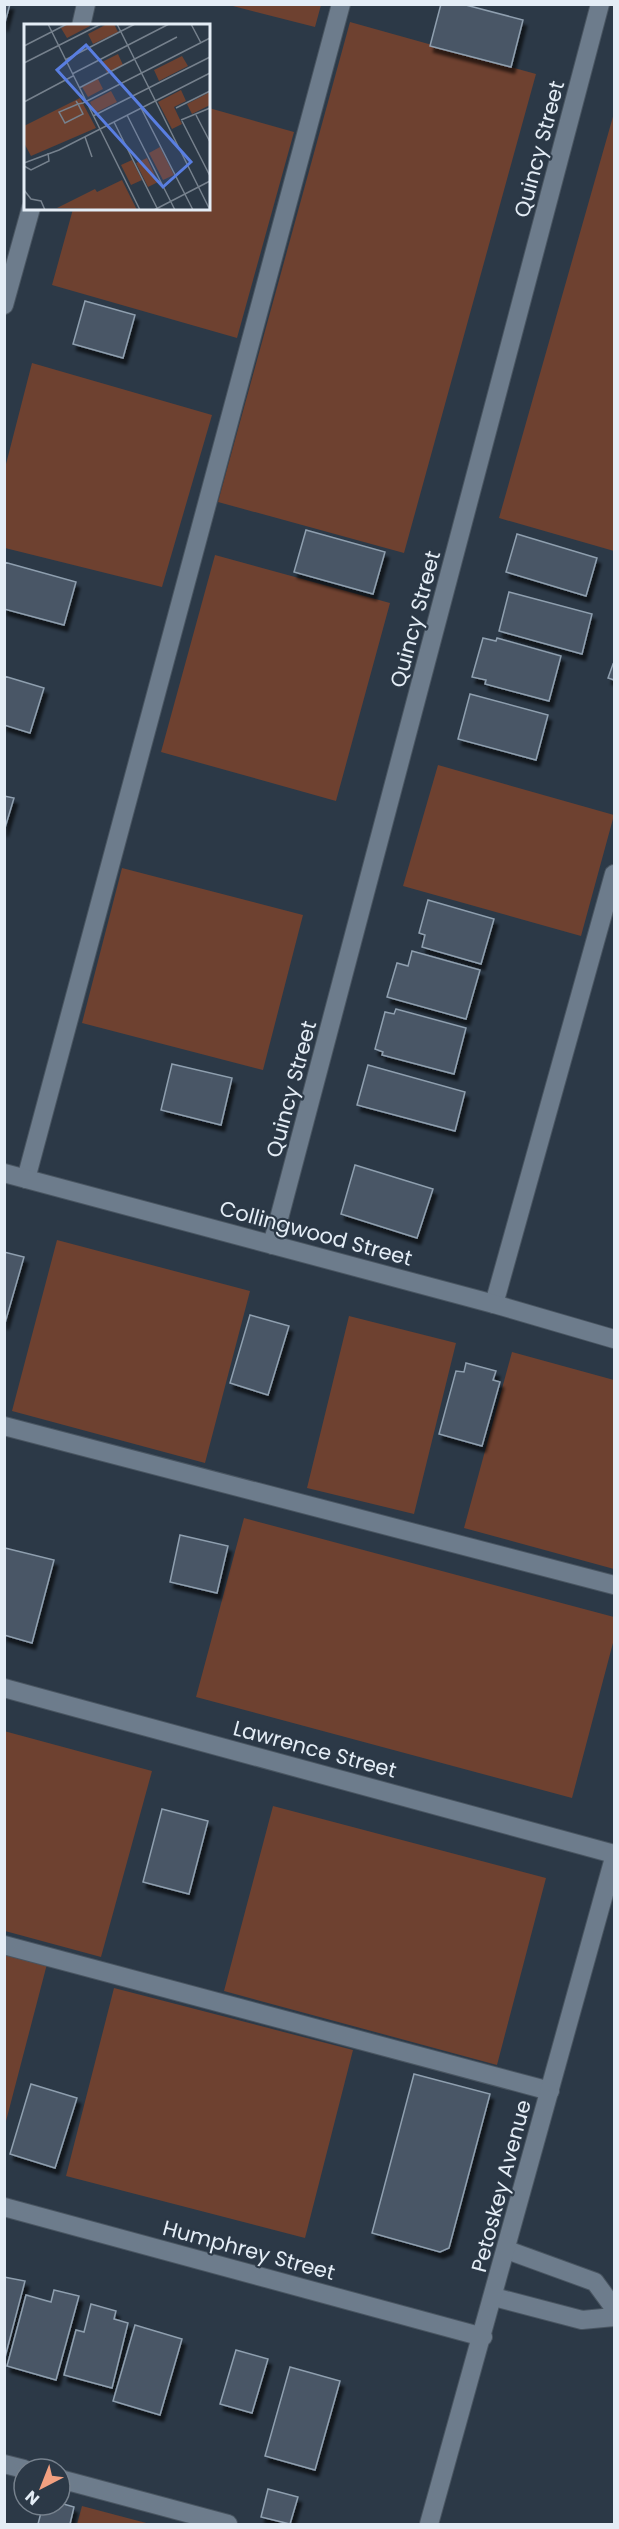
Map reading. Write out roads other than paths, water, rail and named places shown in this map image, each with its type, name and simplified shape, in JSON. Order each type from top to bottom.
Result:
[{"type":"street","points":[[81,24],[86,4]]},
{"type":"street","points":[[26,1179],[341,4]]},
{"type":"street","name":"Quincy Street","points":[[273,1245],[600,4]]},
{"type":"street","points":[[4,305],[30,210]]},
{"type":"street","points":[[494,1304],[615,874]]},
{"type":"street","name":"Collingwood Street","points":[[4,1173],[494,1304],[615,1339]]},
{"type":"street","points":[[4,1426],[615,1586]]},
{"type":"street","name":"Lawrence Street","points":[[4,1688],[615,1854]]},
{"type":"street","name":"Petoskey Avenue","points":[[429,2524],[615,1858]]},
{"type":"street","points":[[4,1945],[550,2091]]},
{"type":"street","name":"Humphrey Street","points":[[4,2207],[483,2337]]},
{"type":"street","points":[[507,2250],[595,2282],[615,2308]]},
{"type":"street","points":[[494,2297],[582,2320],[615,2317]]},
{"type":"street","points":[[72,2482],[228,2524]]}]
